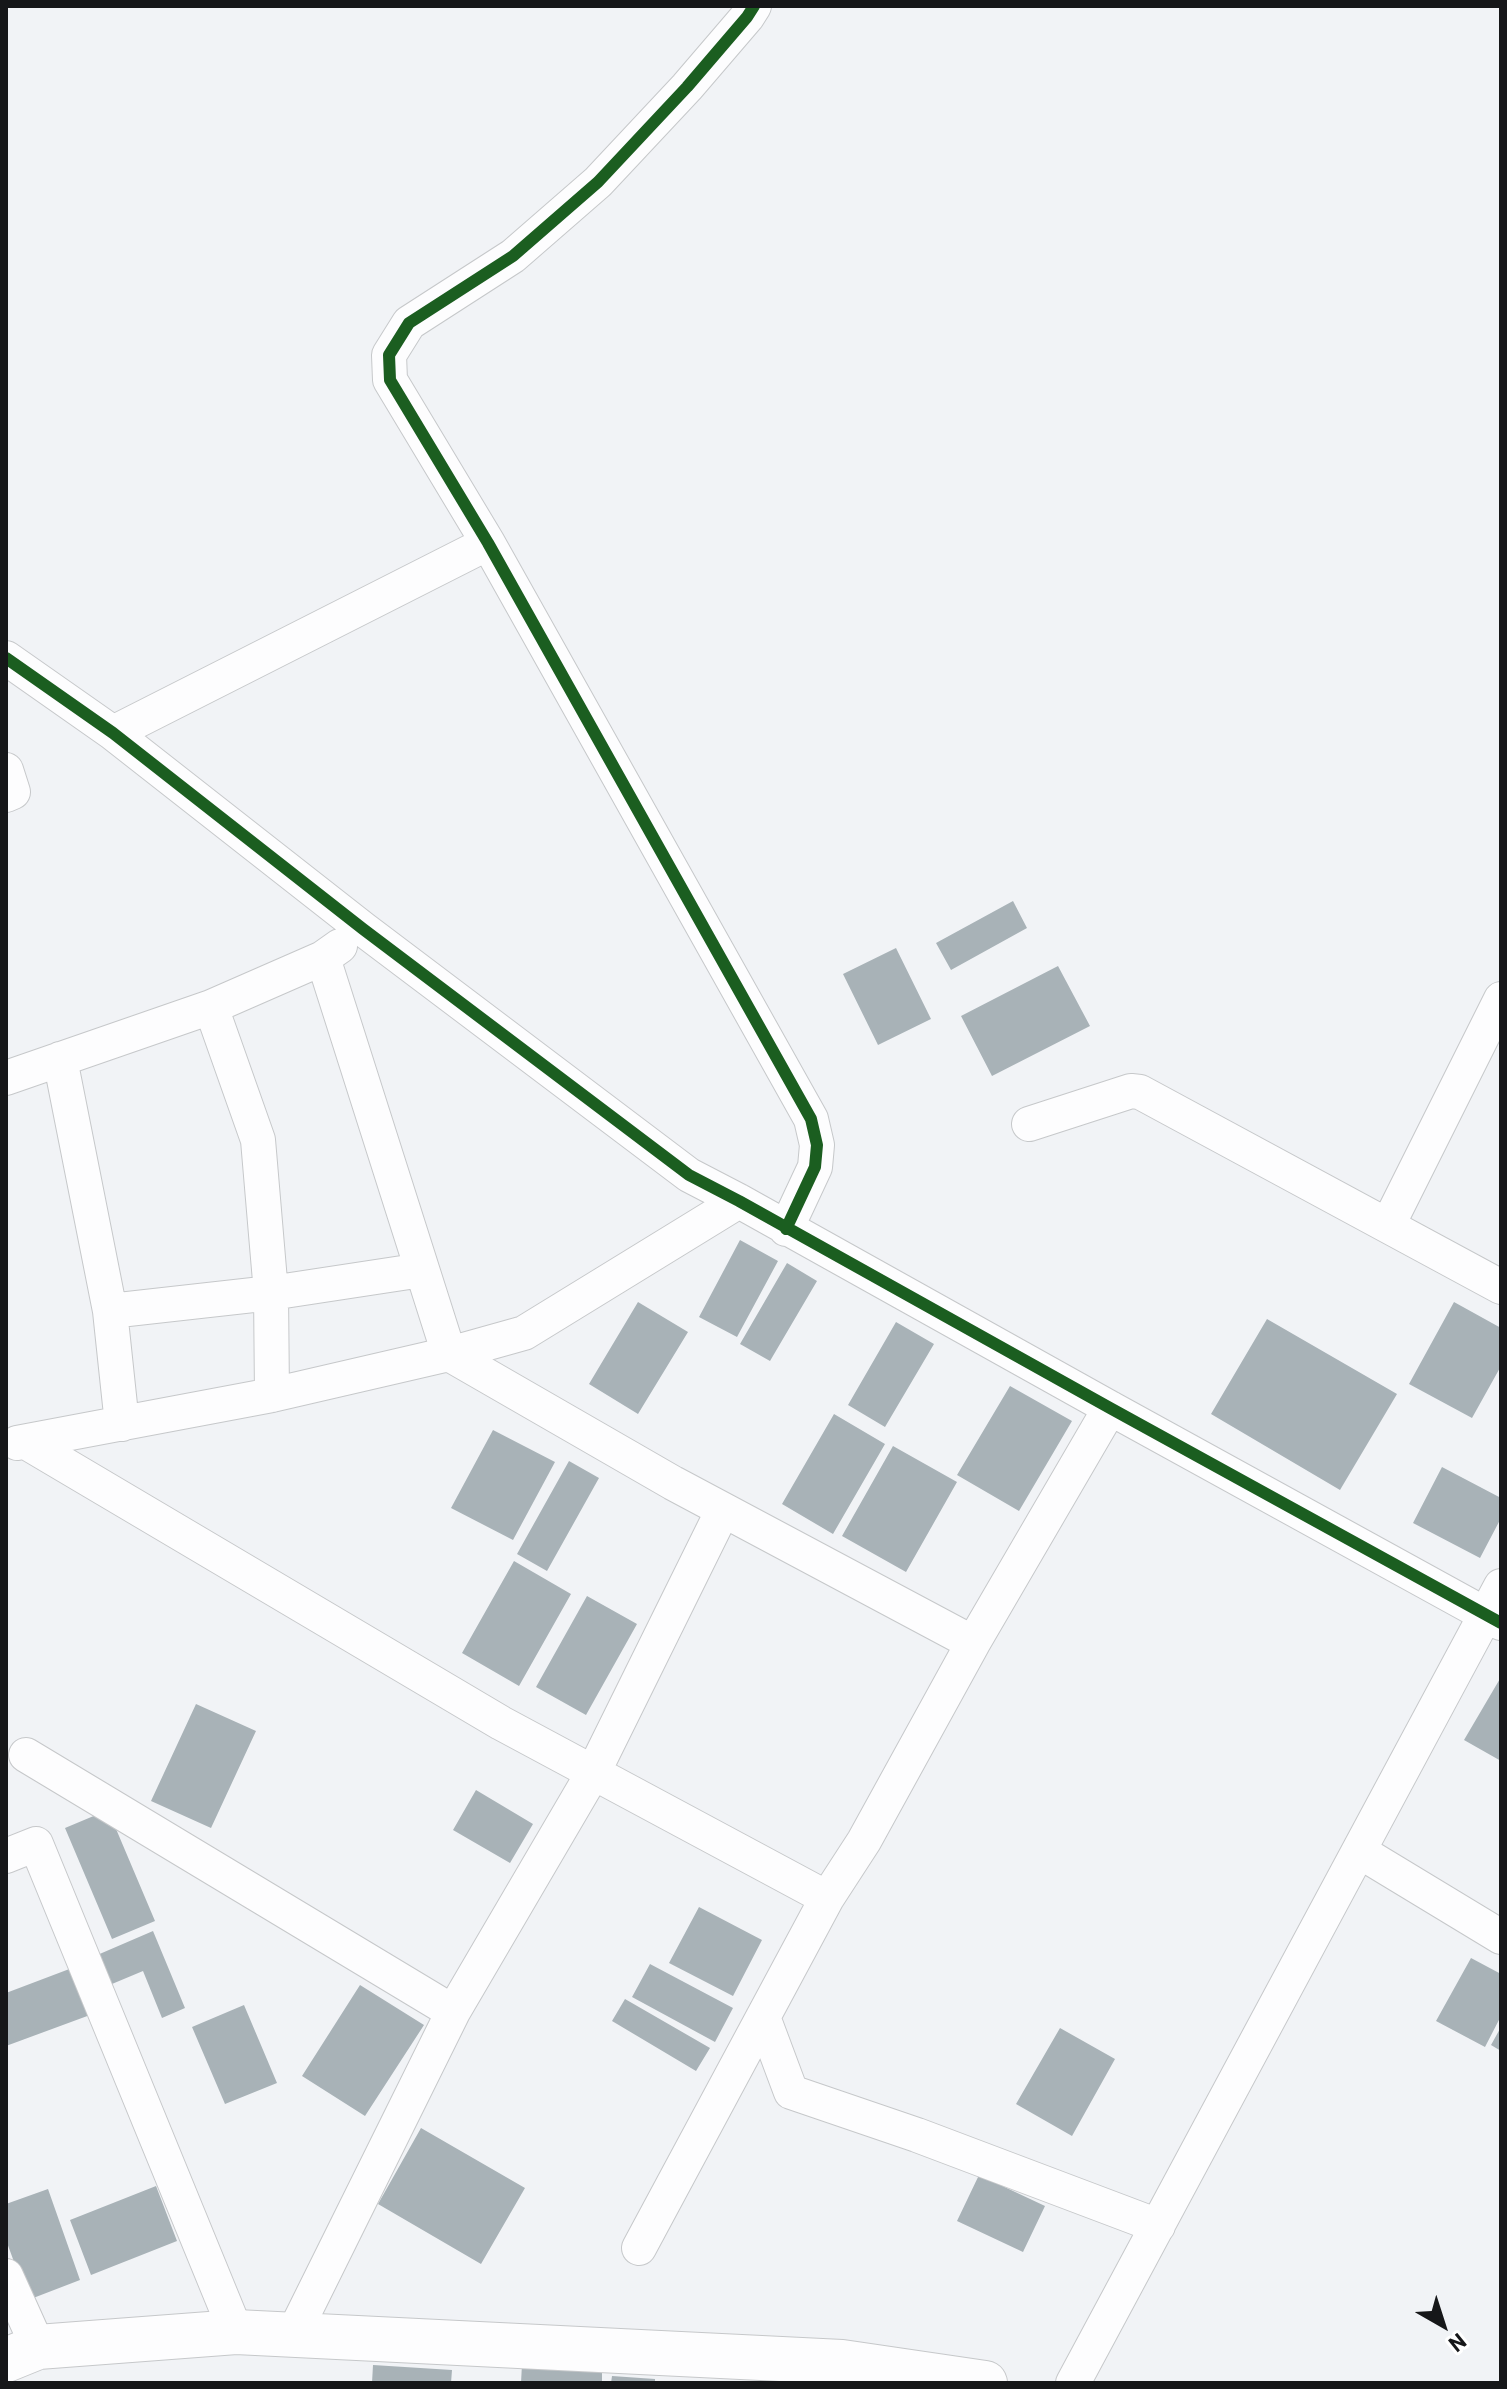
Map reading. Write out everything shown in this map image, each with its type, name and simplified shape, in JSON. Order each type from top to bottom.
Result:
[{"type":"street","points":[[754,6],[687,87],[598,182],[513,256],[409,323],[389,355],[390,380],[488,543],[811,1119],[817,1145],[815,1167],[786,1229]]},
{"type":"street","points":[[113,733],[488,543]]},
{"type":"street","points":[[6,658],[113,733],[363,929],[689,1175],[1110,1408],[1496,1608],[1359,1851],[1073,2383]]},
{"type":"street","points":[[6,770],[13,792],[6,795]]},
{"type":"street","points":[[6,1078],[211,1007],[323,958],[363,929]]},
{"type":"street","points":[[323,958],[449,1354],[723,1510],[973,1643]]},
{"type":"street","points":[[1388,1225],[1501,999]]},
{"type":"street","points":[[211,1007],[258,1140],[271,1293],[272,1395]]},
{"type":"street","points":[[60,1059],[110,1311],[122,1424]]},
{"type":"street","points":[[1029,1124],[1131,1091],[1140,1092],[1501,1287]]},
{"type":"street","points":[[16,1444],[272,1395],[449,1354],[524,1333],[739,1201]]},
{"type":"street","points":[[110,1311],[271,1293],[422,1270]]},
{"type":"street","points":[[639,2248],[827,1898],[864,1841],[973,1643],[1110,1408]]},
{"type":"street","points":[[16,1444],[501,1723],[827,1898]]},
{"type":"street","points":[[293,2335],[453,2012],[593,1773],[723,1510]]},
{"type":"street","points":[[26,1755],[453,2012]]},
{"type":"street","points":[[6,1856],[36,1844],[236,2332]]},
{"type":"street","points":[[1359,1851],[1501,1937]]},
{"type":"street","points":[[763,2017],[791,2092],[917,2135],[1158,2226]]},
{"type":"street","points":[[6,2276],[22,2354],[236,2332],[985,2383]]},
{"type":"building","points":[[1013,901],[1027,928],[951,970],[936,943]]},
{"type":"building","points":[[896,948],[931,1019],[878,1045],[843,974]]},
{"type":"building","points":[[1058,966],[1090,1026],[992,1076],[961,1016]]},
{"type":"building","points":[[740,1240],[778,1261],[737,1337],[699,1317]]},
{"type":"building","points":[[787,1263],[817,1281],[770,1361],[740,1344]]},
{"type":"building","points":[[638,1302],[688,1332],[638,1414],[589,1384]]},
{"type":"building","points":[[1454,1302],[1501,1328],[1501,1366],[1472,1418],[1409,1384]]},
{"type":"building","points":[[1267,1319],[1397,1394],[1340,1490],[1211,1414]]},
{"type":"building","points":[[896,1322],[934,1344],[885,1427],[848,1405]]},
{"type":"building","points":[[1010,1386],[1072,1421],[1019,1511],[957,1475]]},
{"type":"building","points":[[834,1414],[885,1444],[833,1534],[782,1504]]},
{"type":"building","points":[[493,1430],[555,1462],[513,1540],[451,1508]]},
{"type":"building","points":[[893,1446],[957,1482],[906,1572],[842,1536]]},
{"type":"building","points":[[569,1461],[599,1478],[547,1571],[517,1554]]},
{"type":"building","points":[[1442,1467],[1501,1498],[1501,1518],[1480,1558],[1413,1523]]},
{"type":"building","points":[[514,1561],[571,1594],[519,1686],[462,1653]]},
{"type":"building","points":[[587,1596],[637,1624],[586,1715],[536,1687]]},
{"type":"building","points":[[1501,1677],[1501,1761],[1464,1740]]},
{"type":"building","points":[[196,1704],[256,1731],[211,1828],[151,1801]]},
{"type":"building","points":[[476,1790],[533,1824],[510,1863],[453,1830]]},
{"type":"building","points":[[108,1810],[155,1921],[112,1939],[65,1828]]},
{"type":"building","points":[[699,1907],[762,1940],[733,1996],[669,1963]]},
{"type":"building","points":[[153,1931],[185,2008],[162,2018],[143,1971],[100,1989],[88,1959]]},
{"type":"building","points":[[1471,1958],[1501,1974],[1501,2016],[1485,2047],[1436,2021]]},
{"type":"building","points":[[650,1964],[733,2008],[715,2042],[632,1997]]},
{"type":"building","points":[[72,1968],[90,2015],[6,2046],[6,1993]]},
{"type":"building","points":[[360,1985],[424,2025],[365,2116],[302,2076]]},
{"type":"building","points":[[625,1999],[710,2048],[696,2071],[612,2021]]},
{"type":"building","points":[[244,2005],[277,2083],[225,2104],[192,2027]]},
{"type":"building","points":[[1501,2027],[1501,2051],[1491,2045]]},
{"type":"building","points":[[1060,2028],[1115,2059],[1072,2136],[1016,2104]]},
{"type":"building","points":[[421,2128],[525,2188],[481,2264],[378,2204]]},
{"type":"building","points":[[979,2175],[1045,2206],[1023,2252],[957,2221]]},
{"type":"building","points":[[156,2186],[177,2241],[91,2275],[70,2220]]},
{"type":"building","points":[[48,2189],[80,2280],[28,2300],[6,2240],[6,2204]]},
{"type":"building","points":[[522,2364],[602,2367],[602,2383],[521,2383]]},
{"type":"building","points":[[373,2365],[452,2370],[451,2383],[372,2383]]},
{"type":"building","points":[[612,2376],[655,2379],[655,2383],[611,2383]]},
{"type":"cycle path","points":[[754,6],[687,87],[598,182],[513,256],[409,323],[389,355],[390,380],[488,543],[811,1119],[817,1145],[815,1167],[786,1229]]},
{"type":"cycle path","points":[[6,658],[113,733],[363,929],[689,1175],[1501,1623]]}]
